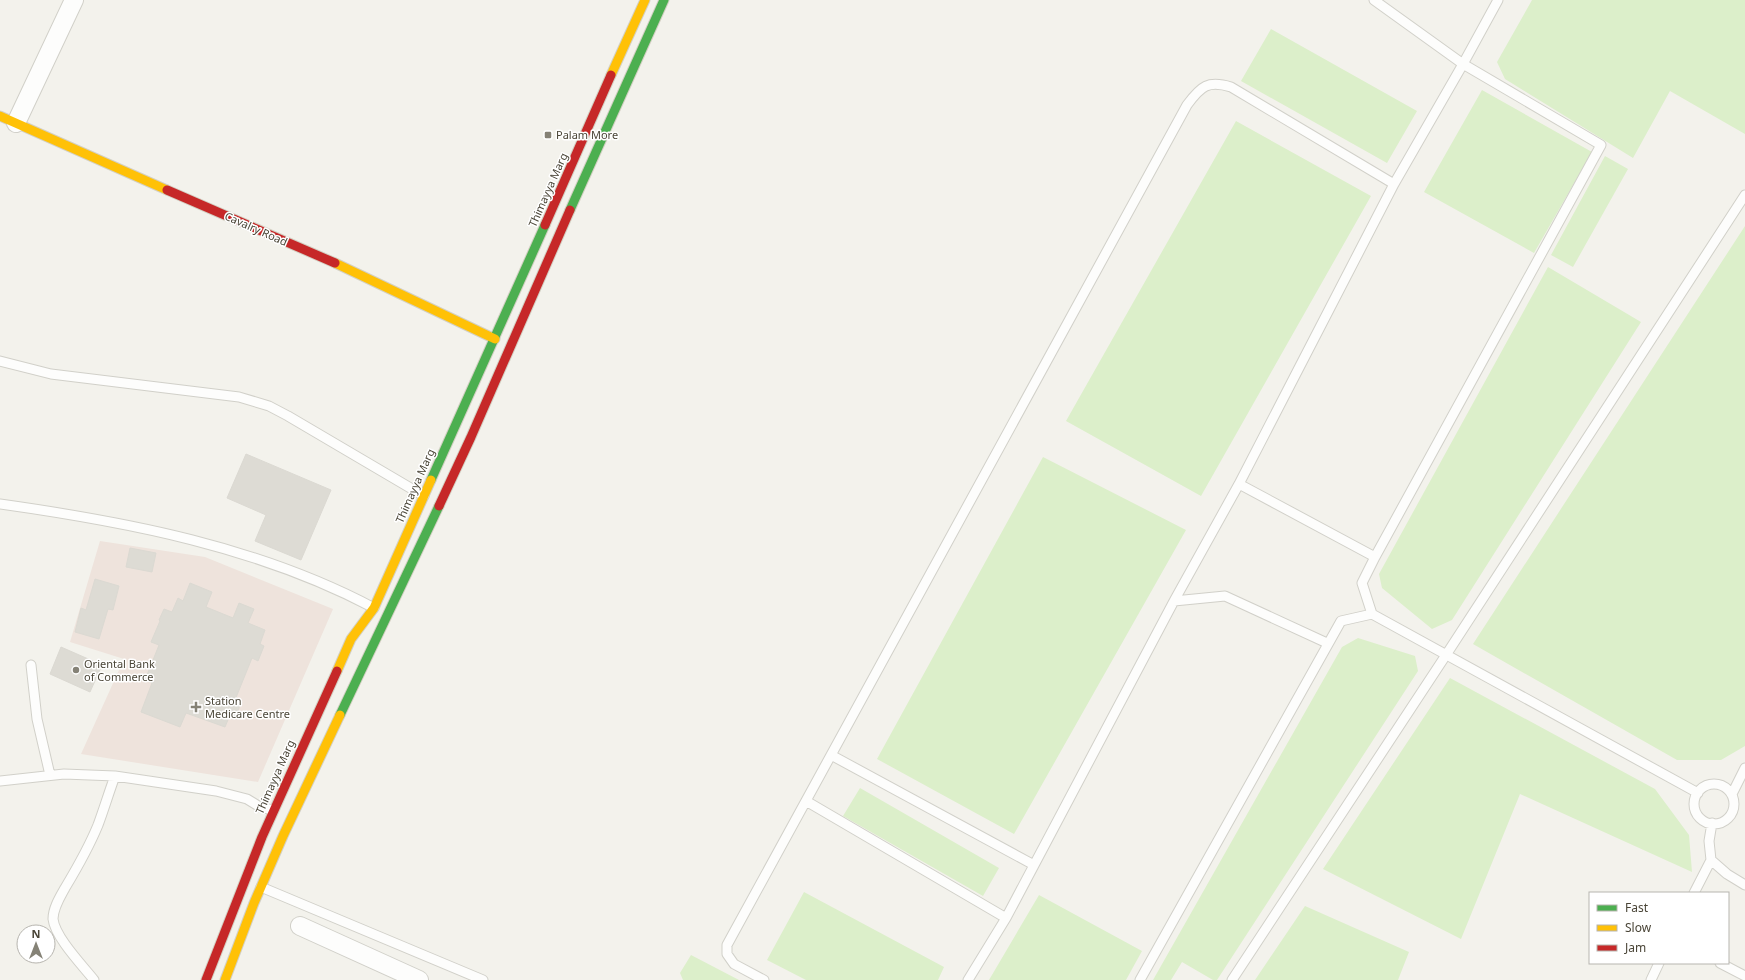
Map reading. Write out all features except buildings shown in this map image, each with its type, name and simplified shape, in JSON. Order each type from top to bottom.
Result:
[{"type":"street","points":[[16,123],[74,0]]},
{"type":"street","name":"Thimayya Marg","points":[[206,980],[262,837],[351,639],[374,608],[424,496],[462,434],[503,342],[646,0]]},
{"type":"street","name":"Thimayya Marg","points":[[225,980],[261,887],[283,836],[503,342],[664,0]]},
{"type":"street","name":"Cavalry Road","points":[[0,116],[332,262],[503,342]]},
{"type":"street","points":[[300,926],[418,980]]},
{"type":"lane","points":[[1372,614],[1362,583],[1601,145],[1463,64],[1374,0]]},
{"type":"lane","points":[[968,980],[1006,918],[1174,601],[1239,484],[1394,184],[1498,0]]},
{"type":"lane","points":[[764,980],[734,964],[726,954],[728,945],[1187,105],[1195,94],[1207,85],[1217,83],[1231,87],[1394,184]]},
{"type":"lane","points":[[1232,980],[1446,655],[1745,195]]},
{"type":"lane","points":[[0,361],[51,374],[225,394],[254,401],[288,416],[424,496]]},
{"type":"lane","points":[[1239,484],[1375,557]]},
{"type":"lane","points":[[0,504],[57,512],[198,541],[274,564],[342,592],[374,608]]},
{"type":"lane","points":[[1174,601],[1225,596],[1327,643]]},
{"type":"lane","points":[[1140,980],[1327,643],[1341,621],[1372,614],[1698,793]]},
{"type":"lane","points":[[31,665],[37,719],[50,775]]},
{"type":"lane","points":[[831,755],[1034,865]]},
{"type":"lane","points":[[1732,794],[1745,768]]},
{"type":"lane","points":[[0,782],[50,775],[88,774],[115,776],[168,782],[216,791],[246,798],[260,807],[275,810]]},
{"type":"lane","points":[[94,980],[62,939],[55,926],[53,918],[62,893],[78,865],[97,826],[115,776]]},
{"type":"lane","points":[[1717,784],[1726,787],[1732,794],[1734,804],[1729,816],[1722,822],[1712,823],[1704,820],[1697,813],[1695,804],[1698,793],[1707,785],[1717,784]]},
{"type":"lane","points":[[806,801],[1006,918]]},
{"type":"lane","points":[[1695,892],[1711,860],[1709,841],[1712,823]]},
{"type":"lane","points":[[1711,860],[1727,874],[1745,885]]},
{"type":"lane","points":[[261,887],[483,980]]},
{"type":"lane","points":[[1651,980],[1659,964]]},
{"type":"lane","points":[[1722,964],[1745,976]]},
{"type":"shaded area","name":"Station Medicare Centre","points":[[100,541],[205,557],[333,609],[258,782],[81,754],[124,659],[70,642]]},
{"type":"green space","points":[[1532,0],[1745,0],[1745,134],[1670,91],[1633,158],[1505,79],[1497,62]]},
{"type":"green space","points":[[1271,29],[1417,111],[1387,163],[1241,81]]},
{"type":"green space","points":[[1482,90],[1592,152],[1534,253],[1424,192]]},
{"type":"green space","points":[[1236,121],[1371,196],[1201,496],[1066,421]]},
{"type":"green space","points":[[1605,156],[1628,169],[1573,267],[1551,255]]},
{"type":"green space","points":[[1745,226],[1745,746],[1721,760],[1677,760],[1473,644]]},
{"type":"green space","points":[[1548,267],[1641,322],[1452,620],[1432,629],[1382,588],[1379,574]]},
{"type":"green space","points":[[1043,457],[1186,530],[1014,834],[877,759]]},
{"type":"green space","points":[[1358,638],[1415,656],[1418,671],[1217,980],[1213,980],[1182,962],[1171,980],[1153,980],[1342,647]]},
{"type":"green space","points":[[1450,678],[1655,789],[1689,835],[1692,872],[1520,794],[1461,939],[1323,869]]},
{"type":"green space","points":[[860,788],[999,868],[983,896],[843,816]]},
{"type":"green space","points":[[804,892],[944,967],[938,980],[806,980],[767,960]]},
{"type":"green space","points":[[1039,895],[1142,951],[1126,980],[989,980]]},
{"type":"green space","points":[[1305,906],[1409,952],[1398,980],[1255,980]]},
{"type":"green space","points":[[691,955],[739,980],[683,980],[680,973]]},
{"type":"traffic: fast","points":[[570,210],[664,0]]},
{"type":"traffic: fast","points":[[431,480],[545,225]]},
{"type":"traffic: fast","points":[[340,715],[439,506]]},
{"type":"traffic: slow","points":[[611,75],[645,0]]},
{"type":"traffic: slow","points":[[0,116],[167,190]]},
{"type":"traffic: slow","points":[[335,263],[495,339]]},
{"type":"traffic: slow","points":[[337,671],[351,639],[374,608],[431,480]]},
{"type":"traffic: slow","points":[[225,980],[254,903],[283,836],[340,715]]},
{"type":"traffic: jam","points":[[545,225],[611,75]]},
{"type":"traffic: jam","points":[[167,190],[335,263]]},
{"type":"traffic: jam","points":[[439,506],[471,437],[570,210]]},
{"type":"traffic: jam","points":[[206,980],[262,837],[337,671]]},
{"type":"place","name":"Palam More","points":[[548,135]]},
{"type":"place","name":"Oriental Bank of Commerce","points":[[76,670]]},
{"type":"place","name":"Station Medicare Centre","points":[[196,707]]}]
